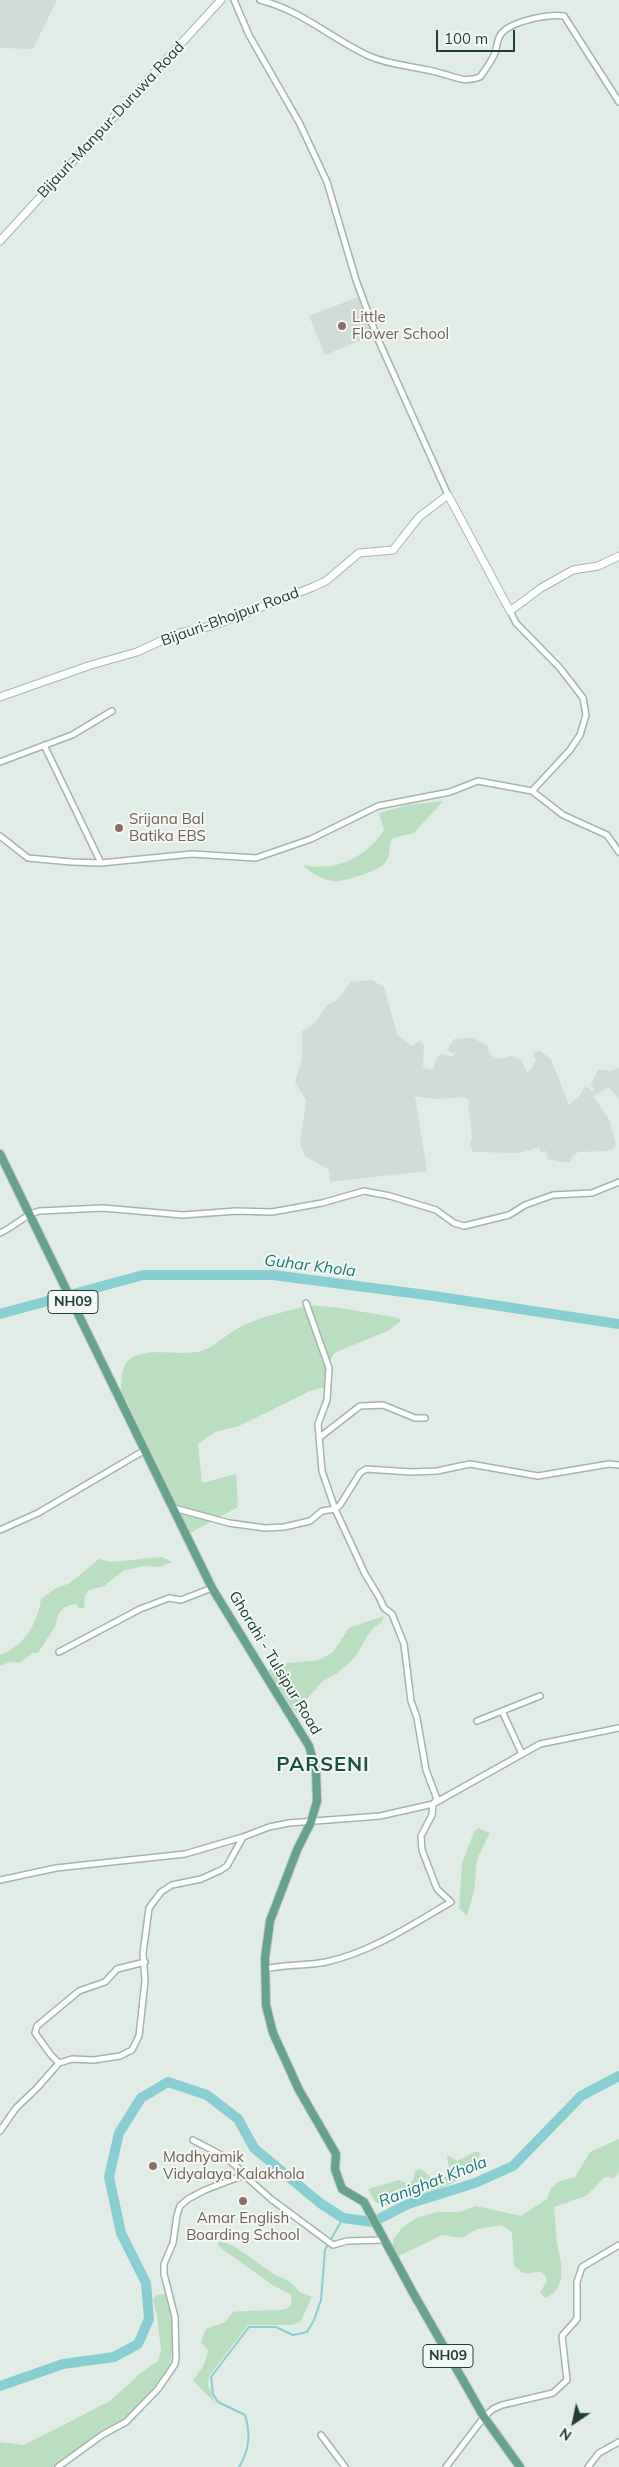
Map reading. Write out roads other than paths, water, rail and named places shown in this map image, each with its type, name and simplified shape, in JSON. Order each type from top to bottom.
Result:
[{"type":"main road","name":"NH09","points":[[0,1154],[29,1213]]},
{"type":"main road","name":"Ghorahi - Tulsipur Road","points":[[29,1213],[212,1588],[309,1746],[316,1771],[317,1801],[312,1822],[297,1850],[270,1921],[265,1969],[266,2005],[276,2041],[299,2090],[336,2154],[334,2169],[342,2189],[364,2202],[383,2240]]},
{"type":"main road","name":"NH09","points":[[383,2240],[484,2417],[520,2467]]},
{"type":"street","name":"Bijauri-Manpur-Duruwa Road","points":[[0,241],[221,0]]},
{"type":"street","points":[[234,0],[249,35],[300,124],[327,182],[356,280],[376,337],[448,495],[516,623],[560,668],[583,698],[586,715],[580,735],[570,750],[532,791]]},
{"type":"street","points":[[260,0],[276,4],[314,22],[345,43],[370,56],[392,64],[440,73],[461,80],[480,77],[490,63],[500,35],[510,27],[537,17],[564,16],[619,102]]},
{"type":"street","name":"Bijauri-Bhojpur Road","points":[[0,697],[91,665],[138,652],[176,634],[215,625],[313,587],[326,581],[359,553],[393,550],[419,517],[448,495]]},
{"type":"street","points":[[510,611],[541,588],[573,570],[598,566],[619,556]]},
{"type":"street","points":[[0,762],[72,735],[112,711]]},
{"type":"street","points":[[44,745],[101,863]]},
{"type":"street","points":[[0,836],[28,858],[101,863],[192,854],[256,858],[311,839],[378,806],[450,792],[478,781],[532,791],[563,815],[606,835],[619,852]]},
{"type":"street","points":[[0,1233],[11,1228],[29,1213],[103,1208],[183,1215],[236,1211],[272,1212],[322,1203],[364,1191],[390,1196],[436,1210],[454,1223],[464,1226],[509,1215],[526,1205],[553,1195],[592,1193],[619,1182]]},
{"type":"street","points":[[265,1969],[328,1961],[362,1950],[390,1939],[451,1902],[436,1889],[422,1850],[421,1836],[432,1814],[436,1794],[426,1770],[417,1718],[411,1701],[404,1644],[392,1614],[381,1604],[379,1597],[365,1574],[335,1508],[322,1471],[318,1424],[327,1400],[329,1368],[306,1303]]},
{"type":"street","points":[[320,1436],[360,1406],[383,1405],[415,1418],[425,1418]]},
{"type":"street","points":[[0,1530],[38,1513],[145,1450]]},
{"type":"street","points":[[174,1508],[229,1523],[265,1528],[284,1527],[310,1521],[322,1511],[335,1508],[343,1500],[360,1473],[366,1469],[411,1472],[437,1471],[470,1464],[538,1476],[609,1464],[619,1465]]},
{"type":"street","points":[[59,1652],[140,1609],[169,1598],[181,1600],[212,1588]]},
{"type":"street","points":[[477,1721],[540,1696]]},
{"type":"street","points":[[502,1711],[522,1754]]},
{"type":"street","points":[[0,1880],[56,1868],[185,1854],[243,1838],[270,1827],[380,1816],[433,1804],[540,1744],[619,1728]]},
{"type":"street","points":[[0,2131],[16,2108],[59,2063],[72,2059],[94,2060],[120,2056],[132,2050],[139,2036],[145,1981],[143,1953],[147,1918],[155,1898],[172,1885],[201,1879],[227,1866],[243,1838]]},
{"type":"street","points":[[59,2063],[35,2033],[37,2026],[79,1991],[105,1982],[117,1969],[145,1962]]},
{"type":"street","points":[[193,2140],[232,2162],[257,2188],[333,2245],[347,2240],[383,2240]]},
{"type":"street","points":[[58,2467],[102,2435],[126,2422],[158,2389],[172,2368],[176,2357],[175,2317],[164,2274],[164,2264],[173,2244],[180,2206],[188,2199],[205,2190],[244,2175]]},
{"type":"street","points":[[446,2467],[484,2417],[502,2404],[553,2393],[567,2380],[562,2336],[577,2319],[578,2282],[582,2267],[619,2245]]},
{"type":"street","points":[[321,2435],[345,2467]]},
{"type":"street","points":[[588,2467],[599,2454],[619,2442]]},
{"type":"waterway","name":"Guhar Khola","points":[[0,1314],[143,1275],[273,1275],[434,1296],[619,1324]]},
{"type":"waterway","name":"Ranighat Khola","points":[[0,2386],[63,2364],[114,2357],[138,2344],[149,2319],[146,2283],[121,2233],[109,2177],[119,2133],[141,2098],[168,2082],[207,2095],[238,2119],[254,2148],[320,2203],[343,2218],[373,2222],[408,2204],[475,2183],[513,2166],[581,2096],[619,2076]]},
{"type":"waterway","points":[[239,2467],[245,2455],[248,2442],[248,2428],[245,2415],[218,2402],[213,2394],[211,2377],[249,2327],[276,2327],[293,2335],[307,2332],[314,2320],[321,2300],[325,2250],[343,2218]]},
{"type":"place","name":"Little Flower School","points":[[342,326]]},
{"type":"place","name":"Srijana Bal Batika EBS","points":[[119,828]]},
{"type":"place","name":"Madhyamik Vidyalaya Kalakhola","points":[[153,2166]]},
{"type":"place","name":"Amar English Boarding School","points":[[243,2201]]},
{"type":"district","name":"PARSENI","points":[[323,1765]]}]
